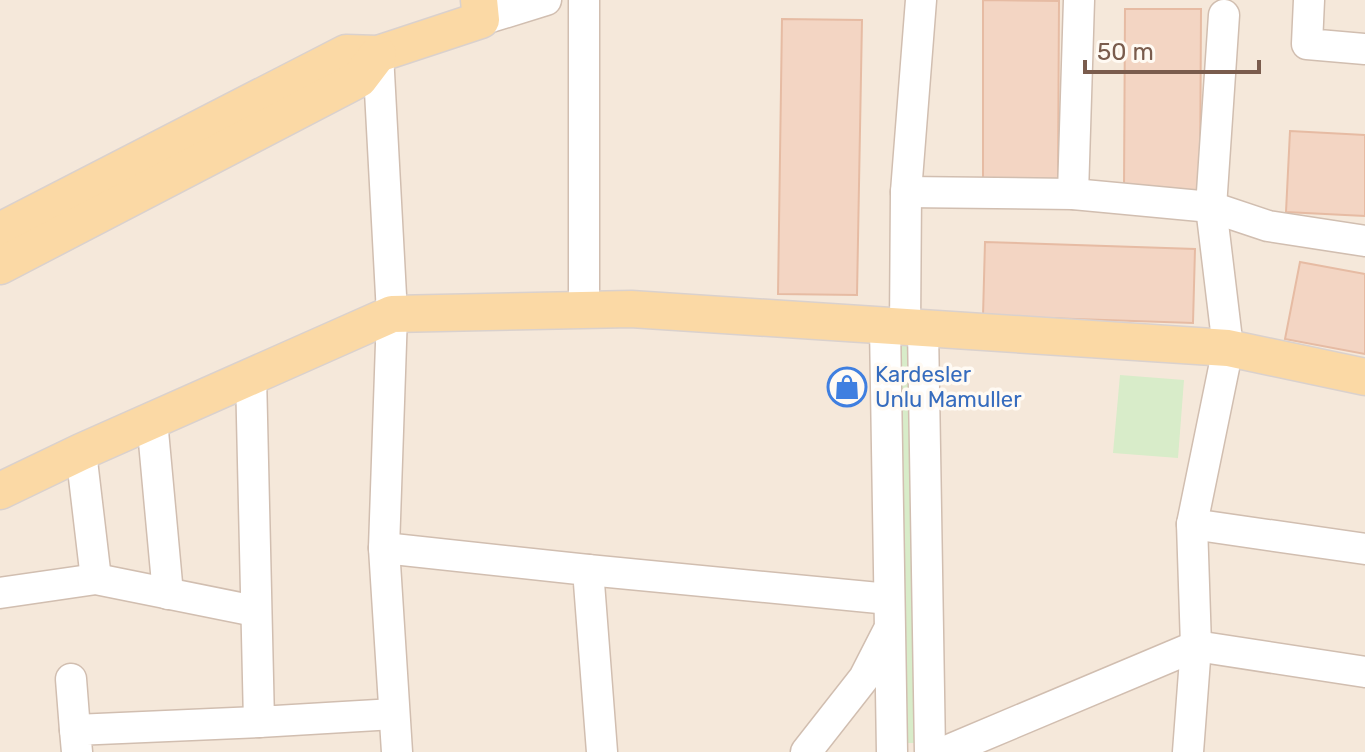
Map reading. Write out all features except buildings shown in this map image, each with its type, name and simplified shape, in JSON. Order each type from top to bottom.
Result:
[{"type":"main road","points":[[0,231],[301,73],[346,53],[378,54],[480,10]]},
{"type":"main road","points":[[0,266],[359,79],[378,54]]},
{"type":"main road","points":[[0,491],[251,375],[392,314],[631,309],[1228,348],[1365,377]]},
{"type":"street","points":[[480,10],[546,0]]},
{"type":"street","points":[[584,0],[584,311]]},
{"type":"street","points":[[892,752],[890,613],[905,328],[906,192],[921,0]]},
{"type":"street","points":[[1073,194],[1079,0]]},
{"type":"street","points":[[1309,0],[1307,44],[1365,49]]},
{"type":"street","points":[[1188,752],[1196,646],[1192,524],[1228,348],[1211,207],[1224,15]]},
{"type":"street","points":[[378,54],[392,314],[384,548],[397,752]]},
{"type":"street","points":[[906,192],[1073,194],[1211,207],[1268,226],[1365,241]]},
{"type":"street","points":[[905,328],[930,752]]},
{"type":"street","points":[[251,375],[259,722]]},
{"type":"street","points":[[152,420],[168,594]]},
{"type":"street","points":[[81,452],[96,579]]},
{"type":"street","points":[[1192,524],[1365,549]]},
{"type":"street","points":[[384,548],[588,570],[890,613]]},
{"type":"street","points":[[588,570],[602,752]]},
{"type":"street","points":[[0,593],[96,579],[255,611]]},
{"type":"street","points":[[806,752],[864,678],[890,613]]},
{"type":"street","points":[[944,752],[1196,646],[1365,672]]},
{"type":"street","points":[[71,679],[76,741],[259,722],[394,714]]},
{"type":"shaded area","points":[[0,0],[1365,0],[1365,752],[0,752]]},
{"type":"green space","points":[[895,346],[911,346],[918,743],[905,743]]},
{"type":"green space","points":[[1120,375],[1184,380],[1178,458],[1113,453]]},
{"type":"place","name":"Kardesler Unlu Mamuller","points":[[847,387]]}]
